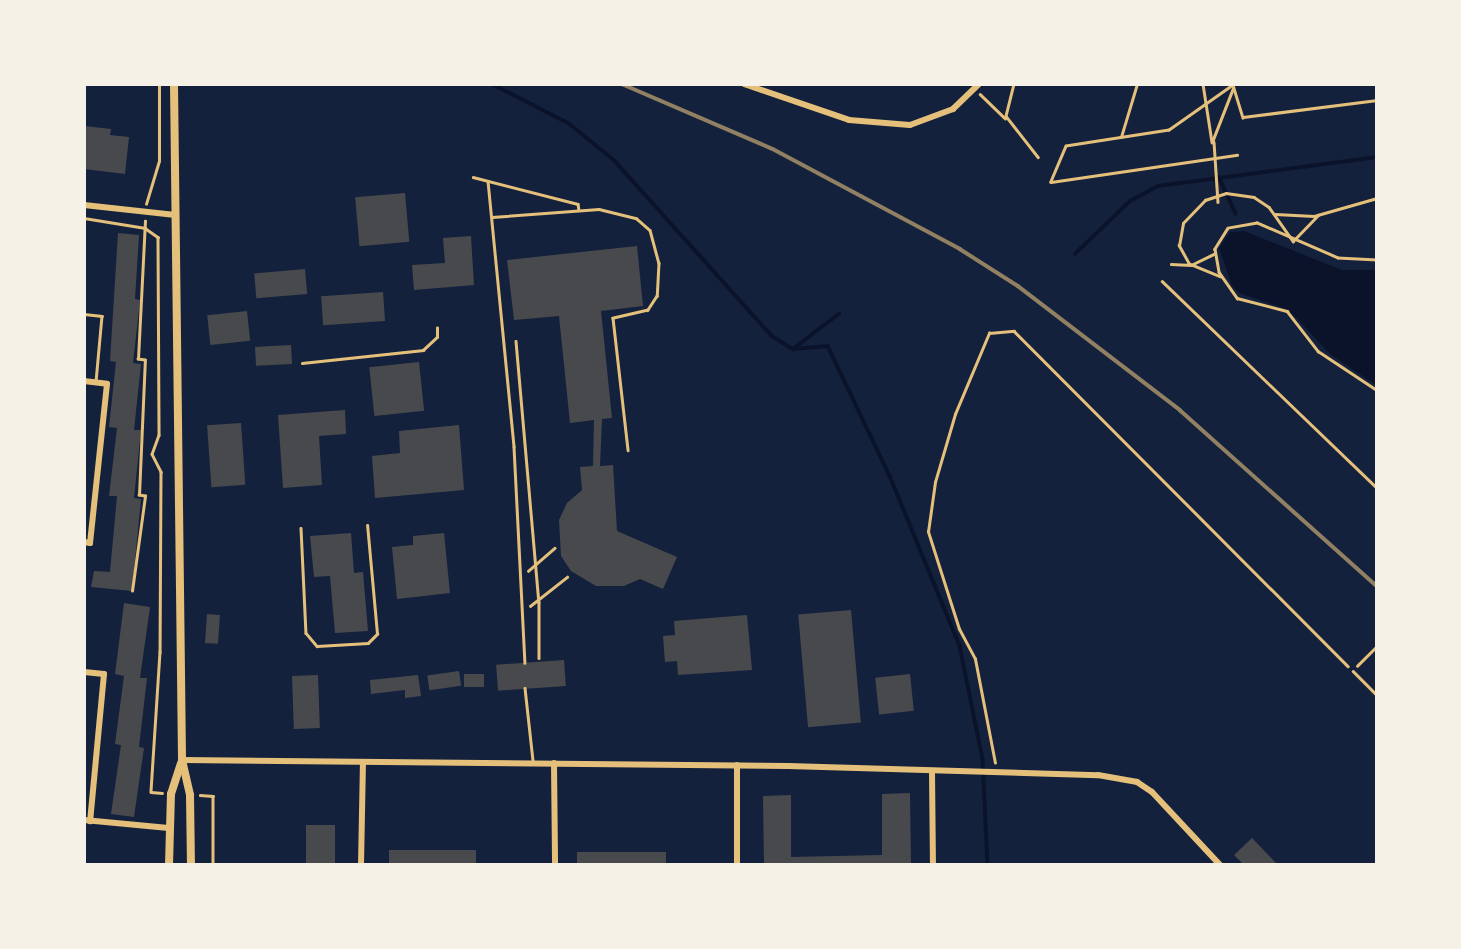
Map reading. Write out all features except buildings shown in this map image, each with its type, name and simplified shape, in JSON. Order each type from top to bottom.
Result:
[{"type":"street","points":[[174,84],[182,760],[190,795],[191,865]]},
{"type":"street","points":[[744,84],[849,120],[881,125],[928,121],[953,109],[977,86]]},
{"type":"street","points":[[84,205],[175,215]]},
{"type":"street","points":[[84,382],[107,384],[90,543],[84,542]]},
{"type":"street","points":[[84,672],[104,674],[87,821],[169,828]]},
{"type":"street","points":[[182,760],[737,765],[1098,775],[1138,782],[1152,792],[1220,865]]},
{"type":"street","points":[[169,865],[171,794],[182,760]]},
{"type":"street","points":[[361,865],[363,762]]},
{"type":"street","points":[[554,763],[555,865]]},
{"type":"street","points":[[737,765],[737,865]]},
{"type":"street","points":[[932,772],[933,865]]},
{"type":"lane","points":[[473,177],[578,204],[579,210]]},
{"type":"lane","points":[[488,181],[521,573],[525,663]]},
{"type":"lane","points":[[491,217],[599,209],[636,218],[650,230],[659,263],[657,296],[648,310],[613,317],[628,450]]},
{"type":"lane","points":[[84,314],[102,316],[96,383]]},
{"type":"lane","points":[[302,363],[423,350],[437,337],[437,328]]},
{"type":"lane","points":[[301,527],[306,633],[317,646],[368,643],[377,634],[367,525]]},
{"type":"lane","points":[[1353,671],[1377,695]]},
{"type":"lane","points":[[525,688],[533,763]]},
{"type":"path","points":[[132,591],[145,496],[139,495],[145,360],[138,359],[147,192],[159,161],[159,84]]},
{"type":"path","points":[[1008,121],[1006,111],[1014,84]]},
{"type":"path","points":[[1121,137],[1137,84]]},
{"type":"path","points":[[1203,84],[1214,142],[1218,202]]},
{"type":"path","points":[[1234,85],[1206,101],[1169,130],[1066,146],[1051,182],[1237,155]]},
{"type":"path","points":[[1234,85],[1243,117],[1377,100]]},
{"type":"path","points":[[1214,142],[1234,85]]},
{"type":"path","points":[[977,86],[1038,157]]},
{"type":"path","points":[[1191,265],[1180,251],[1181,229],[1195,208],[1217,195],[1245,194],[1275,214],[1293,241]]},
{"type":"path","points":[[1275,214],[1318,215],[1377,198]]},
{"type":"path","points":[[1293,241],[1318,215]]},
{"type":"path","points":[[84,218],[145,228],[158,237],[159,435],[152,454],[161,472],[160,652],[151,792]]},
{"type":"path","points":[[1377,260],[1338,258],[1293,241],[1259,223],[1238,225],[1220,235],[1215,253],[1221,277],[1242,302],[1287,311],[1318,351],[1377,390]]},
{"type":"path","points":[[1191,265],[1215,253]]},
{"type":"path","points":[[1171,264],[1191,265],[1221,277]]},
{"type":"path","points":[[1162,281],[1377,488]]},
{"type":"path","points":[[999,773],[979,698],[975,659],[959,629],[928,532],[935,482],[955,414],[989,333],[1014,331],[1353,671],[1377,646]]},
{"type":"path","points":[[516,341],[533,570],[539,602],[539,658]]},
{"type":"path","points":[[521,573],[533,570],[554,548]]},
{"type":"path","points":[[521,610],[539,602],[567,577]]},
{"type":"water","points":[[1244,231],[1342,270],[1377,270],[1377,386],[1330,354],[1289,310],[1239,293],[1232,286],[1219,248],[1230,232]]},
{"type":"waterway","points":[[492,84],[570,124],[615,161],[772,336],[793,349],[839,314]]},
{"type":"waterway","points":[[1075,254],[1130,201],[1158,186],[1377,157]]},
{"type":"waterway","points":[[1219,177],[1236,213]]},
{"type":"waterway","points":[[793,349],[828,346],[890,476],[960,646],[983,759],[988,865]]},
{"type":"railway","points":[[622,84],[773,149],[960,249],[1018,286],[1180,410],[1377,586]]}]
